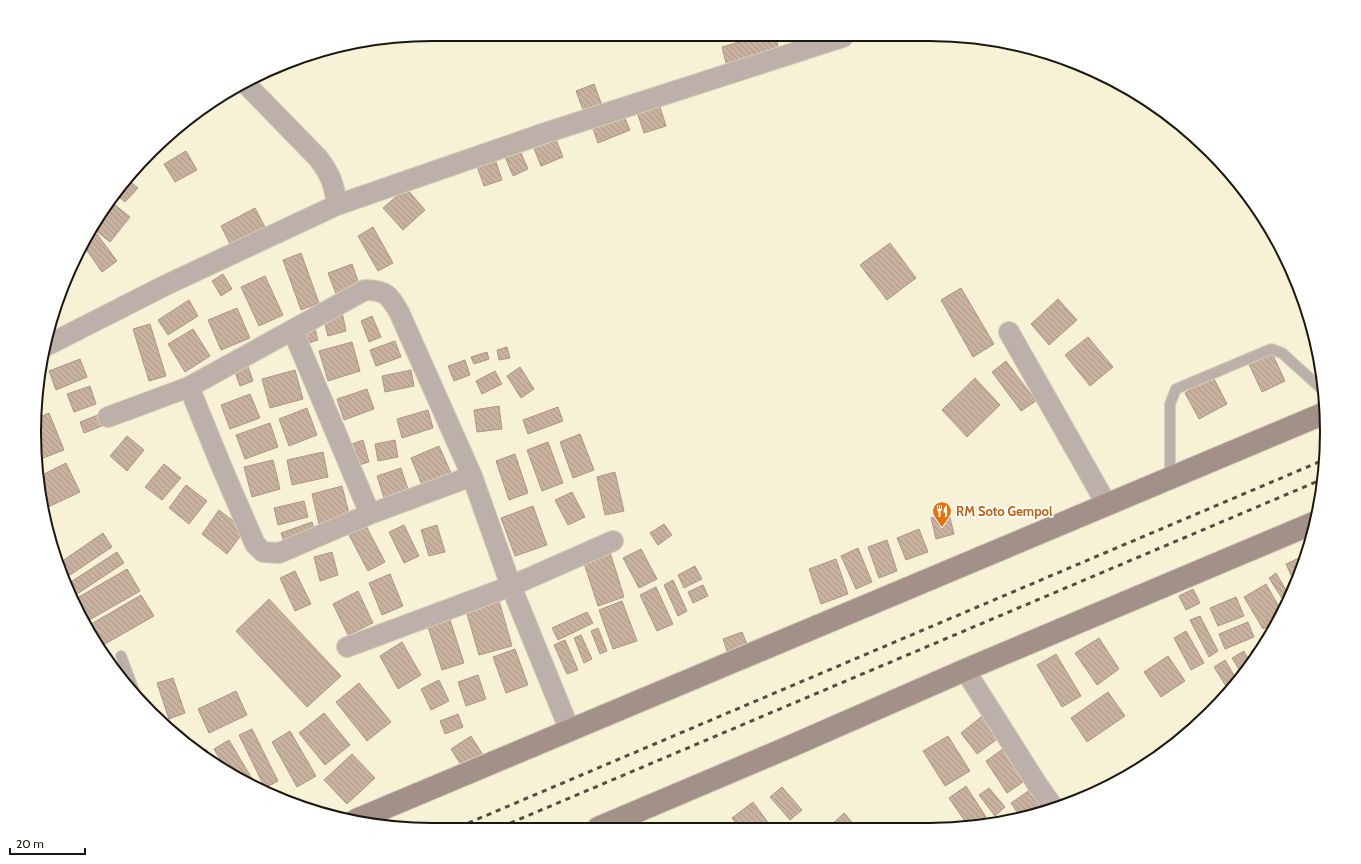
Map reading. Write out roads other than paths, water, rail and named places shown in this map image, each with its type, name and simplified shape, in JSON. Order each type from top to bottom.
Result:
[{"type":"main road","points":[[364,817],[1319,416]]},
{"type":"main road","points":[[616,823],[965,670],[1309,525]]},
{"type":"street","points":[[52,343],[166,285],[337,205],[542,134],[831,41]]},
{"type":"street","points":[[248,87],[318,158],[330,176],[334,187],[337,205]]},
{"type":"street","points":[[108,417],[189,387],[365,290],[376,290],[389,296],[399,312],[472,476],[511,586],[570,730]]},
{"type":"street","points":[[293,330],[370,514]]},
{"type":"street","points":[[1009,332],[1107,505]]},
{"type":"street","points":[[189,387],[255,544],[263,552],[279,553],[370,514],[472,476]]},
{"type":"street","points":[[347,647],[511,586],[613,541]]},
{"type":"street","points":[[965,670],[1051,803]]},
{"type":"lane","points":[[1170,479],[1170,404],[1176,389],[1271,349],[1282,353],[1317,385]]},
{"type":"lane","points":[[121,656],[130,680]]},
{"type":"railway","points":[[468,823],[1319,462]]},
{"type":"railway","points":[[510,823],[1317,481]]},
{"type":"place","name":"RM Soto Gempol","points":[[942,528]]}]
